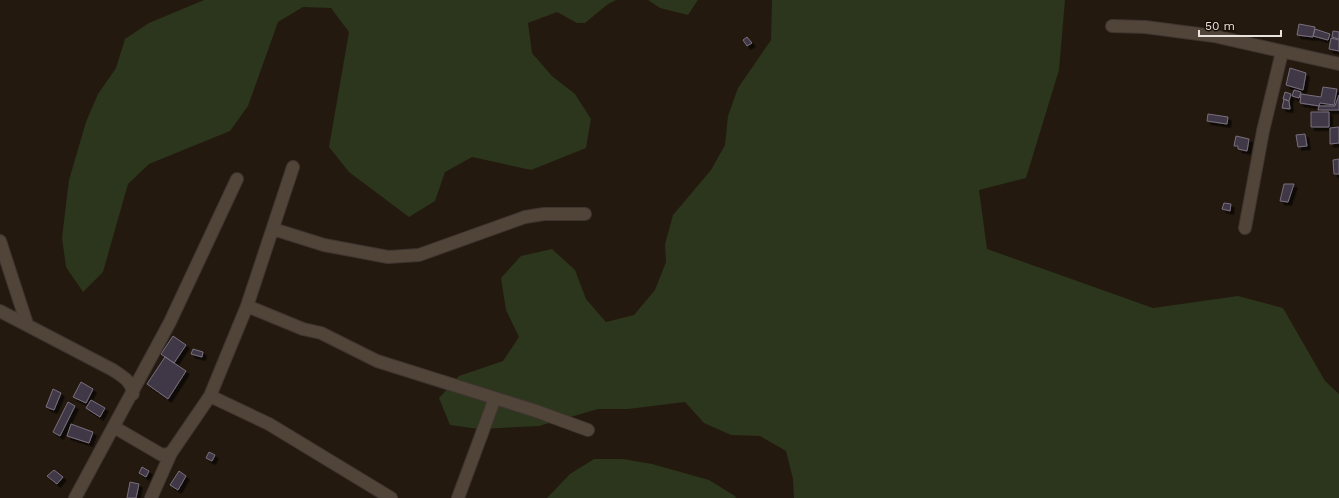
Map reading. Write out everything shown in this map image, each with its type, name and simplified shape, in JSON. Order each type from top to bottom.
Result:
[{"type":"street","points":[[1112,26],[1145,27],[1214,36],[1339,64]]},
{"type":"street","points":[[1245,228],[1262,131],[1282,52]]},
{"type":"street","points":[[151,498],[171,453],[210,396],[247,306],[294,167]]},
{"type":"street","points":[[75,498],[133,394],[170,322],[237,179]]},
{"type":"street","points":[[273,229],[324,245],[388,257],[420,254],[526,217],[544,214],[585,214]]},
{"type":"street","points":[[0,242],[27,324]]},
{"type":"street","points":[[247,306],[303,329],[321,333],[377,361],[495,398],[588,430]]},
{"type":"street","points":[[0,311],[27,324],[126,379],[132,387],[133,394]]},
{"type":"street","points":[[210,396],[269,424],[391,498]]},
{"type":"street","points":[[458,498],[495,398]]},
{"type":"street","points":[[114,427],[162,456],[171,453]]},
{"type":"green space","points":[[204,0],[616,0],[608,4],[585,23],[577,23],[557,12],[528,23],[532,53],[552,76],[575,94],[591,119],[586,148],[531,170],[472,157],[445,172],[435,201],[409,217],[349,172],[329,147],[349,32],[331,8],[303,7],[278,22],[248,106],[230,131],[149,164],[128,184],[103,272],[83,292],[66,267],[62,238],[69,180],[86,122],[98,94],[116,68],[125,39],[149,23]]},
{"type":"green space","points":[[648,0],[698,0],[688,15],[660,8]]},
{"type":"green space","points":[[772,0],[1065,0],[1059,70],[1026,178],[979,190],[987,249],[1153,308],[1238,296],[1283,308],[1325,381],[1339,394],[1339,498],[794,498],[793,479],[786,451],[760,436],[731,435],[704,423],[685,402],[628,409],[598,409],[539,426],[479,429],[450,425],[439,398],[459,376],[503,361],[519,337],[506,310],[501,278],[521,256],[552,249],[575,270],[586,299],[606,322],[634,315],[655,290],[666,262],[665,244],[673,215],[711,170],[725,145],[728,116],[738,88],[771,40]]},
{"type":"green space","points":[[594,459],[623,459],[652,464],[709,480],[736,498],[547,498],[570,474]]},
{"type":"building","points":[[1299,24],[1315,27],[1313,37],[1297,35]]},
{"type":"building","points":[[1315,29],[1330,34],[1328,40],[1313,36]]},
{"type":"building","points":[[1333,31],[1339,32],[1339,39],[1332,37]]},
{"type":"building","points":[[747,37],[752,43],[747,46],[743,40]]},
{"type":"building","points":[[1331,38],[1339,40],[1339,51],[1329,49]]},
{"type":"building","points":[[1290,68],[1306,73],[1303,90],[1286,85]]},
{"type":"building","points":[[1323,87],[1337,89],[1334,105],[1320,103],[1319,106],[1300,103],[1301,94],[1321,97]]},
{"type":"building","points":[[1294,90],[1301,92],[1299,98],[1292,96]]},
{"type":"building","points":[[1285,92],[1291,94],[1289,101],[1283,99]]},
{"type":"building","points":[[1339,95],[1339,110],[1318,110],[1319,106],[1335,106]]},
{"type":"building","points":[[1284,99],[1289,101],[1290,109],[1282,108]]},
{"type":"building","points":[[1311,112],[1329,112],[1329,127],[1311,127]]},
{"type":"building","points":[[1208,114],[1228,117],[1227,124],[1207,121]]},
{"type":"building","points":[[1339,127],[1339,143],[1330,144],[1330,128]]},
{"type":"building","points":[[1305,134],[1307,146],[1298,147],[1296,135]]},
{"type":"building","points":[[1236,136],[1249,139],[1247,151],[1238,149],[1238,146],[1234,146]]},
{"type":"building","points":[[1339,159],[1339,174],[1334,174],[1333,160]]},
{"type":"building","points":[[1284,184],[1294,184],[1288,202],[1280,201]]},
{"type":"building","points":[[1224,203],[1231,204],[1230,211],[1222,209]]},
{"type":"building","points":[[173,336],[186,345],[174,363],[161,354]]},
{"type":"building","points":[[193,349],[203,352],[202,357],[191,354]]},
{"type":"building","points":[[165,357],[186,371],[168,399],[147,384]]},
{"type":"building","points":[[81,382],[93,389],[86,403],[73,397]]},
{"type":"building","points":[[53,389],[61,393],[54,410],[46,407]]},
{"type":"building","points":[[91,400],[105,408],[100,417],[86,408]]},
{"type":"building","points":[[68,402],[75,406],[60,436],[53,432]]},
{"type":"building","points":[[71,424],[93,432],[89,443],[67,436]]},
{"type":"building","points":[[209,452],[215,455],[212,461],[206,458]]},
{"type":"building","points":[[142,467],[149,471],[146,477],[139,473]]},
{"type":"building","points":[[54,470],[63,477],[57,484],[47,476]]},
{"type":"building","points":[[179,471],[186,476],[178,490],[170,485]]},
{"type":"building","points":[[130,482],[139,484],[136,498],[127,498]]}]
